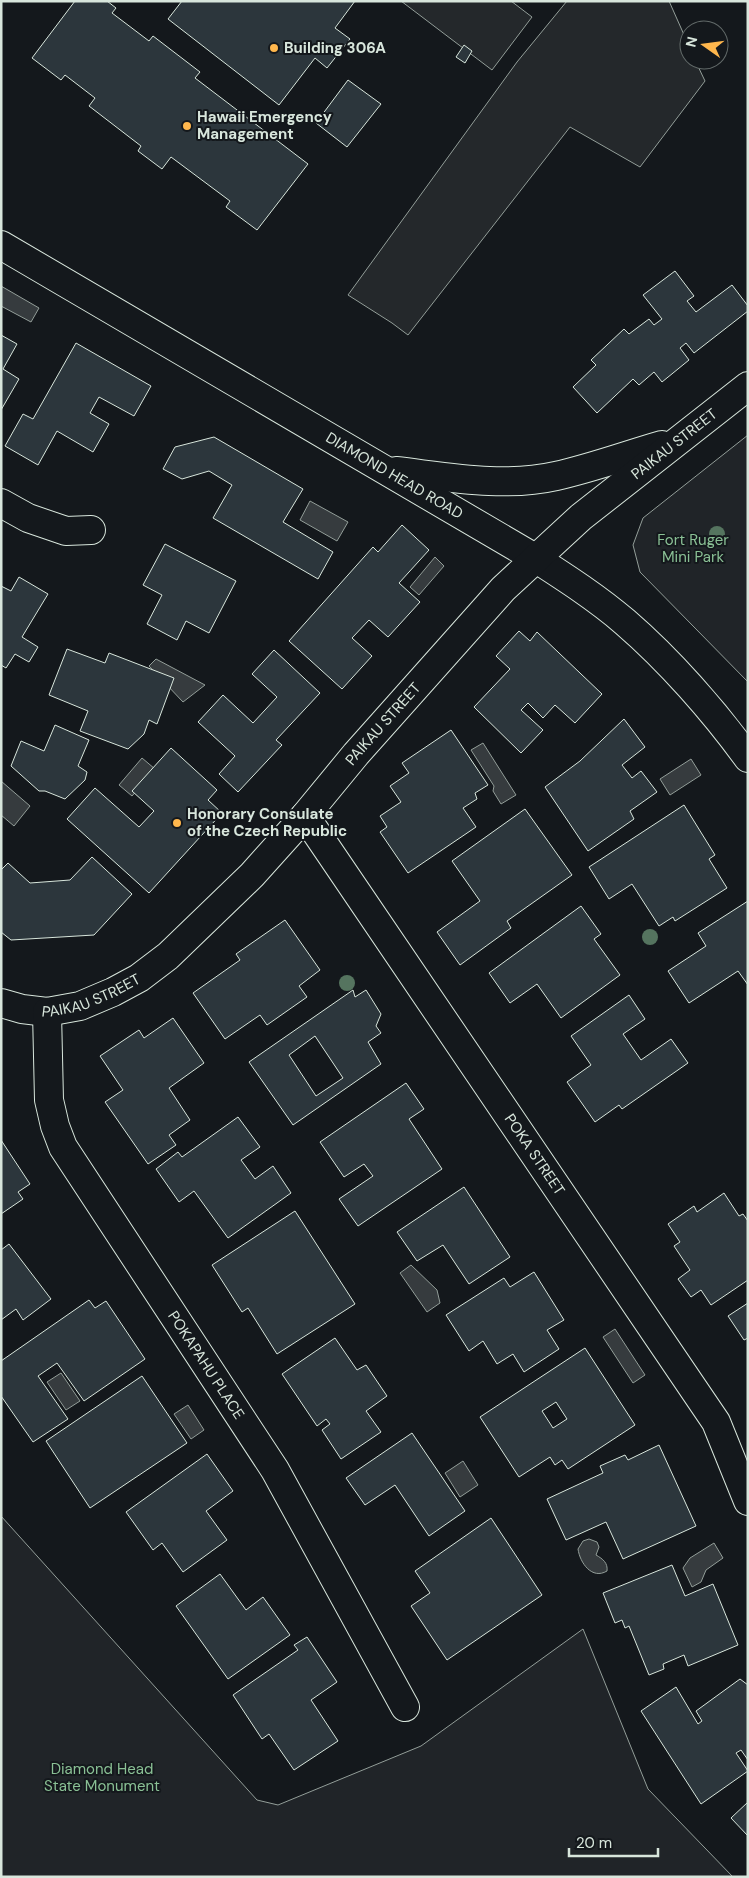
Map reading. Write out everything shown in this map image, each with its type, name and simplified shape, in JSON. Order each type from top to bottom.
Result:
[{"type":"street","name":"DIAMOND HEAD ROAD","points":[[1,245],[535,558],[580,587],[626,623],[682,678],[731,735],[748,758]]},
{"type":"street","name":"PAIKAU STREET","points":[[1,1003],[22,1009],[47,1012],[80,1006],[139,978],[168,956],[252,875],[305,816],[356,754],[503,589],[581,517],[748,386]]},
{"type":"street","points":[[386,471],[488,481],[522,480],[555,476],[676,441]]},
{"type":"street","points":[[1,503],[28,518],[66,531],[91,530]]},
{"type":"street","name":"POKA STREET","points":[[305,816],[716,1422],[748,1501]]},
{"type":"street","name":"POKAPAHU PLACE","points":[[47,1012],[49,1100],[54,1126],[63,1147],[275,1470],[405,1707]]},
{"type":"green space","name":"Fort Ruger Mini Park","points":[[748,435],[748,682],[640,572],[633,545],[643,518]]},
{"type":"green space","name":"Diamond Head State Monument","points":[[1,1516],[257,1800],[278,1805],[421,1746],[583,1629],[648,1789],[733,1877],[1,1877]]},
{"type":"shaded area","points":[[401,1],[511,1],[532,17],[492,70]]},
{"type":"shaded area","points":[[567,1],[669,1],[679,24],[679,70],[700,70],[705,81],[640,167],[570,127],[408,335],[348,295],[517,62]]},
{"type":"shaded area","points":[[1,286],[39,308],[31,322],[1,306]]},
{"type":"shaded area","points":[[310,501],[348,522],[337,541],[300,520]]},
{"type":"shaded area","points":[[435,557],[444,566],[419,595],[410,587]]},
{"type":"shaded area","points":[[156,659],[205,685],[183,702],[149,666]]},
{"type":"shaded area","points":[[483,743],[516,795],[501,804],[493,791],[494,786],[471,750]]},
{"type":"shaded area","points":[[142,758],[155,769],[132,796],[119,785]]},
{"type":"shaded area","points":[[691,759],[701,775],[670,795],[660,779]]},
{"type":"shaded area","points":[[1,781],[30,806],[14,826],[1,815]]},
{"type":"shaded area","points":[[411,1265],[437,1290],[440,1303],[427,1312],[400,1273]]},
{"type":"shaded area","points":[[615,1329],[645,1375],[633,1383],[603,1337]]},
{"type":"shaded area","points":[[61,1373],[80,1401],[66,1410],[47,1382]]},
{"type":"shaded area","points":[[188,1405],[204,1430],[191,1439],[174,1414]]},
{"type":"shaded area","points":[[463,1461],[478,1485],[460,1497],[445,1473]]},
{"type":"shaded area","points":[[589,1539],[597,1542],[599,1547],[596,1555],[607,1566],[607,1571],[602,1573],[592,1572],[581,1560],[578,1549],[583,1541]]},
{"type":"shaded area","points":[[714,1543],[723,1558],[706,1570],[701,1582],[692,1587],[683,1568],[690,1558]]},
{"type":"building","name":"Hawaii Emergency Management","points":[[75,1],[107,1],[116,8],[112,13],[149,41],[153,36],[200,72],[195,78],[308,164],[257,230],[226,207],[230,201],[171,157],[162,169],[138,151],[141,146],[89,106],[95,98],[65,75],[61,80],[32,58]]},
{"type":"building","name":"Building 306A","points":[[182,1],[355,1],[335,28],[350,39],[327,68],[315,58],[279,105],[168,19]]},
{"type":"building","points":[[464,45],[472,51],[465,63],[456,57]]},
{"type":"building","points":[[348,80],[381,104],[347,147],[316,123]]},
{"type":"building","points":[[675,271],[694,296],[687,301],[696,312],[732,285],[748,306],[748,311],[694,353],[686,343],[680,348],[689,360],[662,382],[654,372],[639,385],[633,379],[597,413],[573,387],[596,365],[591,360],[624,329],[629,334],[649,319],[654,325],[662,319],[643,295]]},
{"type":"building","points":[[1,335],[17,344],[3,369],[19,379],[1,410]]},
{"type":"building","points":[[76,343],[151,386],[134,416],[99,397],[90,413],[109,424],[93,452],[57,431],[38,465],[5,446],[23,414],[33,419]]},
{"type":"building","points":[[214,437],[303,489],[283,522],[333,552],[318,579],[213,518],[232,485],[209,471],[182,479],[163,469],[175,447]]},
{"type":"building","points":[[402,525],[429,550],[399,583],[420,602],[388,637],[369,620],[352,638],[372,656],[342,689],[289,641],[373,547],[378,552]]},
{"type":"building","points":[[165,544],[236,581],[209,633],[186,621],[177,640],[147,624],[162,595],[143,585]]},
{"type":"building","points":[[19,577],[48,594],[22,637],[38,647],[29,662],[15,654],[6,668],[1,665],[1,586],[11,591]]},
{"type":"building","points":[[519,631],[530,641],[537,632],[602,694],[575,723],[555,705],[543,718],[528,703],[521,710],[543,730],[521,753],[474,707],[510,669],[496,656]]},
{"type":"building","points":[[67,649],[105,663],[109,653],[174,678],[157,724],[149,720],[144,734],[128,749],[80,731],[88,711],[49,695]]},
{"type":"building","points":[[274,650],[320,693],[276,740],[282,745],[238,792],[219,774],[235,756],[198,722],[223,695],[253,723],[277,697],[252,674]]},
{"type":"building","points":[[624,719],[645,747],[622,765],[632,778],[641,771],[657,792],[630,811],[634,819],[588,851],[545,787],[580,761]]},
{"type":"building","points":[[55,725],[89,740],[78,766],[87,772],[85,780],[65,799],[45,791],[39,791],[11,766],[21,741],[44,751]]},
{"type":"building","points":[[451,730],[488,785],[475,793],[477,799],[463,808],[476,827],[408,873],[380,832],[387,827],[380,816],[401,802],[390,786],[409,773],[402,763]]},
{"type":"building","name":"Honorary Consulate of the Czech Republic","points":[[171,748],[217,790],[208,800],[222,813],[149,893],[67,819],[95,788],[139,827],[154,811],[132,791]]},
{"type":"building","points":[[684,805],[715,855],[709,859],[727,888],[675,921],[673,917],[659,926],[632,884],[609,899],[589,867]]},
{"type":"building","points":[[525,809],[572,875],[507,921],[511,928],[460,965],[437,932],[480,901],[452,861]]},
{"type":"building","points":[[92,857],[132,894],[94,935],[11,940],[1,932],[1,870],[8,863],[30,883],[70,880]]},
{"type":"building","points":[[748,901],[748,985],[738,971],[689,1003],[668,971],[706,946],[698,933]]},
{"type":"building","points":[[581,906],[601,934],[594,939],[620,975],[561,1018],[537,984],[510,1003],[489,973]]},
{"type":"building","points":[[285,920],[320,970],[299,986],[307,997],[267,1025],[260,1015],[225,1039],[193,993],[240,960],[236,954]]},
{"type":"building","points":[[353,990],[355,997],[366,990],[381,1014],[376,1026],[381,1033],[368,1042],[381,1064],[293,1125],[249,1062]],"holes":[[[315,1036],[343,1078],[316,1096],[289,1055]]]},
{"type":"building","points":[[629,995],[645,1019],[623,1034],[641,1060],[671,1039],[688,1063],[622,1109],[619,1105],[595,1122],[567,1082],[591,1065],[571,1036]]},
{"type":"building","points":[[173,1018],[204,1063],[169,1088],[190,1120],[169,1135],[176,1145],[148,1164],[105,1102],[123,1090],[100,1056],[139,1030],[144,1038]]},
{"type":"building","points":[[406,1083],[424,1109],[409,1119],[442,1169],[358,1226],[339,1199],[373,1176],[364,1164],[344,1177],[320,1142]]},
{"type":"building","points":[[238,1117],[260,1147],[241,1160],[255,1179],[273,1166],[291,1193],[228,1238],[194,1191],[179,1202],[156,1169],[178,1152],[182,1157]]},
{"type":"building","points":[[1,1140],[30,1184],[18,1192],[23,1199],[1,1214]]},
{"type":"building","points":[[464,1187],[510,1257],[469,1284],[443,1245],[417,1261],[397,1232]]},
{"type":"building","points":[[724,1193],[739,1216],[743,1214],[748,1221],[748,1280],[711,1305],[701,1290],[691,1297],[678,1279],[690,1270],[674,1246],[680,1242],[668,1224],[694,1206],[697,1212]]},
{"type":"building","points":[[295,1211],[355,1304],[277,1354],[248,1308],[242,1312],[212,1265]]},
{"type":"building","points":[[9,1244],[51,1299],[23,1320],[16,1309],[1,1320],[1,1250]]},
{"type":"building","points":[[534,1272],[564,1320],[547,1330],[559,1349],[524,1372],[513,1354],[497,1364],[483,1341],[469,1351],[446,1315],[504,1278],[510,1287]]},
{"type":"building","points":[[89,1300],[95,1308],[106,1301],[145,1359],[84,1401],[57,1363],[38,1376],[68,1419],[33,1442],[1,1396],[1,1361]]},
{"type":"building","points":[[748,1303],[748,1338],[744,1340],[728,1316]]},
{"type":"building","points":[[335,1338],[357,1370],[366,1365],[387,1396],[366,1411],[381,1432],[341,1459],[322,1430],[330,1424],[326,1419],[317,1426],[282,1374]]},
{"type":"building","points":[[585,1348],[635,1425],[568,1469],[562,1460],[555,1465],[550,1457],[519,1477],[480,1417]],"holes":[[[556,1402],[567,1419],[553,1428],[542,1411]]]},
{"type":"building","points":[[142,1376],[187,1443],[90,1508],[46,1441]]},
{"type":"building","points":[[412,1433],[465,1511],[429,1536],[395,1485],[365,1505],[346,1478]]},
{"type":"building","points":[[659,1445],[696,1526],[623,1559],[606,1522],[566,1540],[547,1499],[603,1473],[600,1466],[625,1455],[628,1460]]},
{"type":"building","points":[[207,1454],[233,1491],[206,1511],[227,1540],[183,1572],[162,1543],[153,1550],[126,1512]]},
{"type":"building","points":[[491,1518],[542,1595],[447,1660],[411,1606],[430,1593],[415,1571]]},
{"type":"building","points":[[672,1565],[685,1596],[713,1584],[738,1645],[688,1666],[684,1655],[663,1664],[664,1669],[649,1675],[629,1626],[625,1628],[622,1620],[615,1623],[603,1593]]},
{"type":"building","points":[[220,1574],[246,1610],[263,1597],[290,1635],[228,1679],[176,1606]]},
{"type":"building","points":[[307,1637],[337,1682],[311,1700],[338,1741],[294,1770],[269,1734],[262,1739],[233,1695],[298,1650],[294,1645]]},
{"type":"building","points":[[740,1679],[748,1685],[748,1760],[741,1750],[736,1753],[748,1771],[701,1804],[641,1711],[676,1687],[698,1724],[702,1721],[696,1711]]},
{"type":"building","points":[[748,1802],[748,1836],[731,1818]]},
{"type":"place","name":"Building 306A","points":[[274,48]]},
{"type":"place","name":"Hawaii Emergency Management","points":[[187,126]]},
{"type":"place","name":"Honorary Consulate of the Czech Republic","points":[[177,823]]}]
